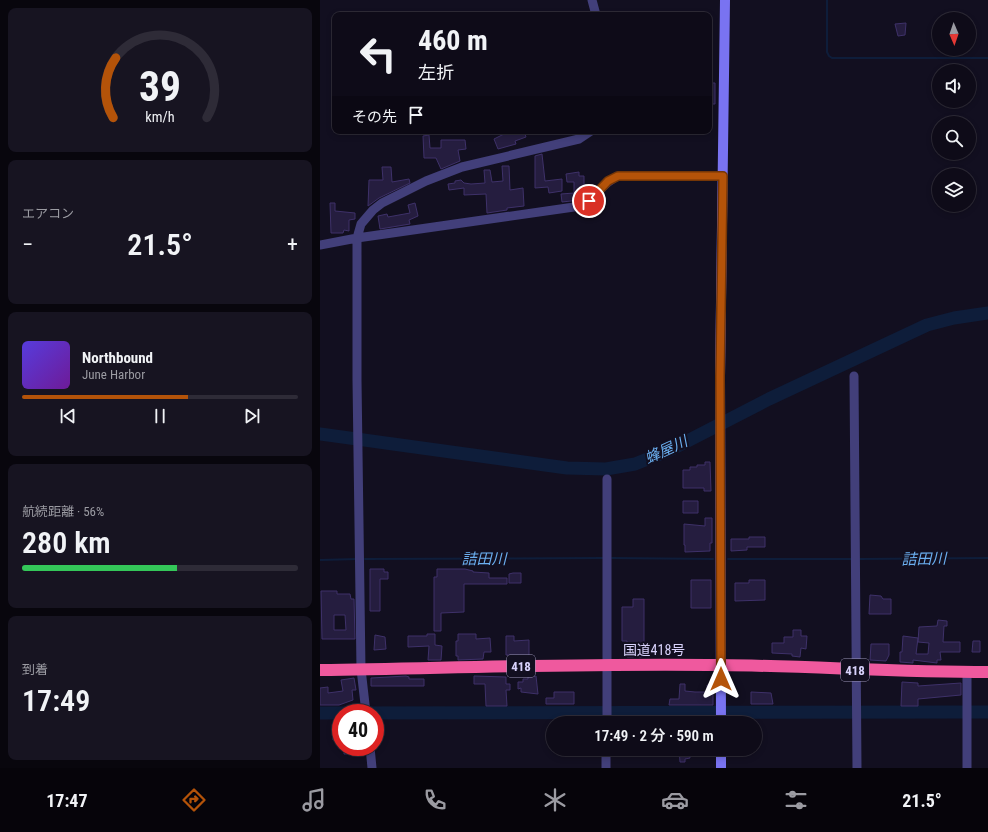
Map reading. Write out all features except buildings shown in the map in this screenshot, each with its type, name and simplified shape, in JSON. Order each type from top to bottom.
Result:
[{"type":"highway","name":"国道418号","points":[[320,670],[607,664],[721,665],[856,670],[988,672]]},
{"type":"street","points":[[592,0],[595,12]]},
{"type":"street","points":[[721,716],[721,413],[725,0]]},
{"type":"street","points":[[365,704],[361,669],[357,429],[357,238],[361,224],[373,210],[426,181],[462,167],[579,139],[587,134]]},
{"type":"street","points":[[320,245],[357,238],[581,206],[594,197],[608,181],[618,176],[723,176]]},
{"type":"street","points":[[854,376],[856,713],[858,768]]},
{"type":"street","points":[[607,479],[607,716]]},
{"type":"street","points":[[966,672],[967,768]]},
{"type":"street","points":[[371,756],[372,768]]},
{"type":"street","points":[[606,756],[606,768]]},
{"type":"street","points":[[721,756],[721,768]]},
{"type":"waterway","points":[[827,0],[827,52],[832,58],[988,58]]},
{"type":"waterway","name":"蜂屋川","points":[[320,434],[567,468],[606,469],[635,464],[670,450],[769,399],[927,325],[954,318],[988,313]]},
{"type":"waterway","name":"詰田川","points":[[365,559],[603,558]]},
{"type":"waterway","name":"詰田川","points":[[612,558],[713,559]]},
{"type":"waterway","name":"詰田川","points":[[860,559],[988,558]]},
{"type":"waterway","name":"詰田川","points":[[320,560],[357,559]]},
{"type":"waterway","name":"詰田川","points":[[728,559],[851,559]]},
{"type":"waterway","points":[[320,713],[988,712]]},
{"type":"route","points":[[589,201],[608,181],[618,176],[723,176],[720,377],[722,456],[721,679]]}]
